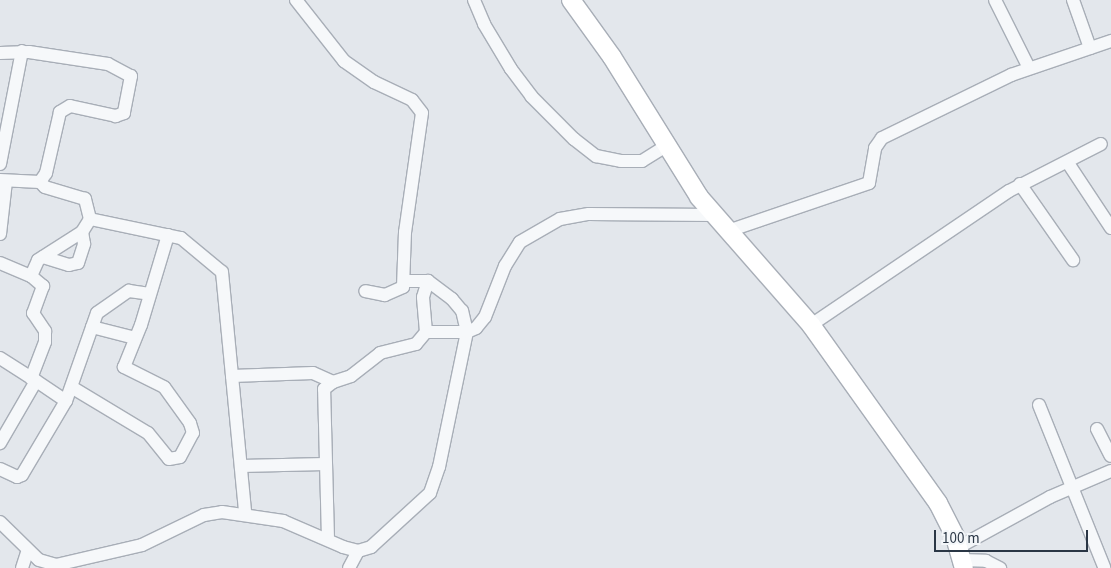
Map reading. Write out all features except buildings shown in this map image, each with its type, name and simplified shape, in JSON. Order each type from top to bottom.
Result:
[{"type":"street","points":[[296,0],[344,61],[374,82],[412,100],[422,113],[405,232],[403,287],[392,294],[365,291]]},
{"type":"street","points":[[474,0],[484,24],[511,69],[531,96],[574,140],[596,156],[622,160],[642,160],[668,145]]},
{"type":"street","points":[[571,0],[612,57],[699,197],[811,325],[938,503],[961,559]]},
{"type":"street","points":[[1074,0],[1090,48]]},
{"type":"street","points":[[1000,2],[1029,68]]},
{"type":"street","points":[[728,231],[869,183],[875,148],[882,138],[1029,68],[1111,40]]},
{"type":"street","points":[[0,164],[22,51]]},
{"type":"street","points":[[0,53],[22,51],[108,64],[131,76],[124,113],[116,116],[70,106],[60,112],[46,173],[40,182]]},
{"type":"street","points":[[811,325],[1020,184],[1068,163],[1100,144]]},
{"type":"street","points":[[1068,163],[1111,228]]},
{"type":"street","points":[[0,234],[3,181],[40,182],[44,187],[85,199],[90,219],[82,232],[36,263],[31,276]]},
{"type":"street","points":[[1020,184],[1073,260]]},
{"type":"street","points":[[426,332],[467,332],[482,324],[502,270],[520,242],[560,219],[590,214],[714,215]]},
{"type":"street","points":[[90,219],[168,235],[189,242],[222,272],[245,513]]},
{"type":"street","points":[[43,257],[69,265],[78,263],[84,244],[82,232]]},
{"type":"street","points":[[73,388],[148,433],[169,458],[180,457],[193,428],[164,387],[124,367],[150,294],[168,235]]},
{"type":"street","points":[[0,263],[42,282],[43,286],[33,313],[45,332],[45,342],[34,380],[0,443]]},
{"type":"street","points":[[2,526],[28,550],[51,566],[142,544],[204,516],[245,513],[283,521],[358,551],[371,547],[430,493],[439,467],[467,332],[462,311],[428,281],[404,281]]},
{"type":"street","points":[[328,539],[322,406],[324,388],[333,382],[351,376],[380,353],[416,344],[426,332],[422,297],[428,281]]},
{"type":"street","points":[[1,470],[17,477],[26,471],[73,388],[92,327],[100,308],[118,301],[125,293],[133,290],[150,294]]},
{"type":"street","points":[[92,327],[135,338]]},
{"type":"street","points":[[0,358],[66,402]]},
{"type":"street","points":[[232,376],[313,373],[333,382]]},
{"type":"street","points":[[1039,405],[1106,567]]},
{"type":"street","points":[[1097,429],[1111,456]]},
{"type":"street","points":[[241,466],[325,464]]},
{"type":"street","points":[[961,559],[1073,487],[1111,471]]},
{"type":"street","points":[[22,568],[28,550]]},
{"type":"street","points":[[349,568],[358,551]]},
{"type":"street","points":[[961,559],[986,561],[1000,568]]}]
